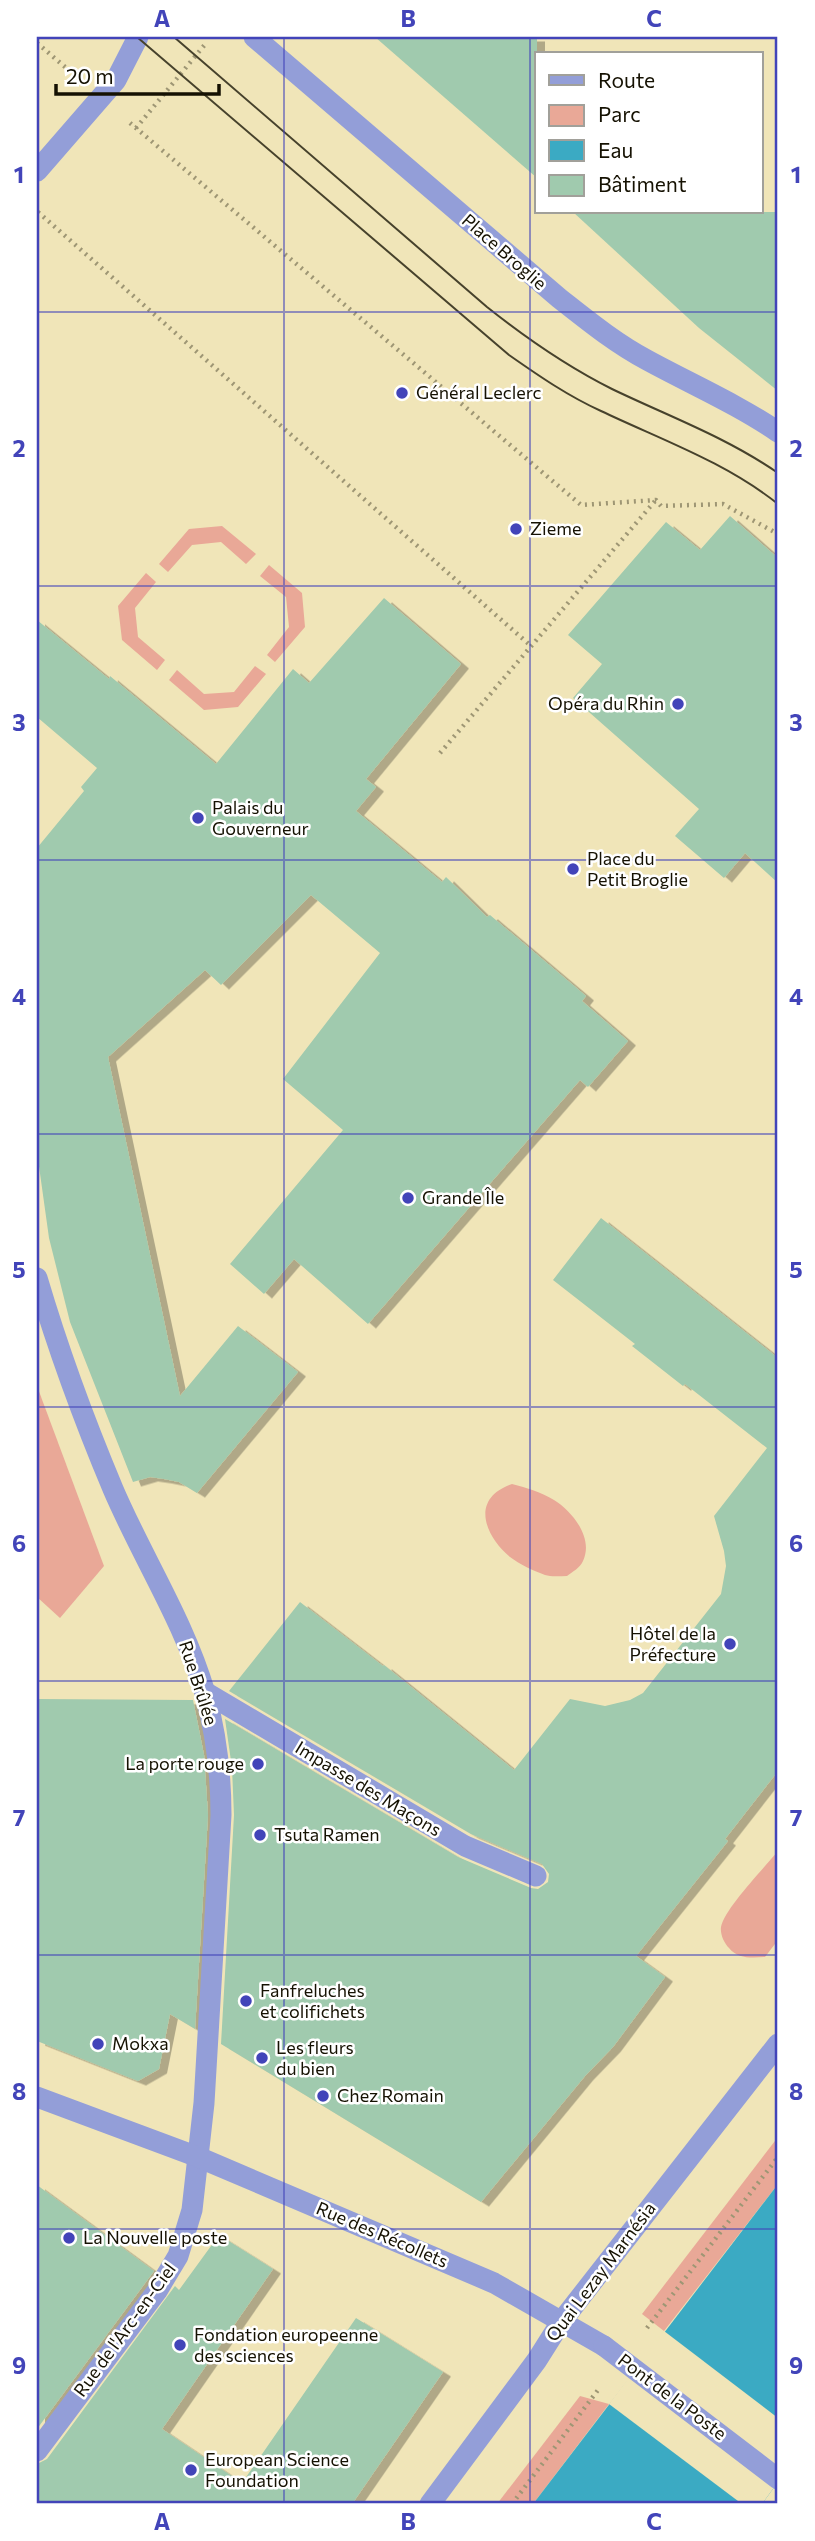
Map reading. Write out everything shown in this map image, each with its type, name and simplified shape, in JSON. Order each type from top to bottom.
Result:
[{"type":"street","points":[[37,171],[116,80],[138,37]]},
{"type":"street","name":"Place Broglie","points":[[254,37],[608,337],[747,411],[778,432]]},
{"type":"street","name":"Rue Brûlée","points":[[37,1278],[51,1324],[113,1489],[183,1636],[205,1692],[219,1770],[221,1815],[204,2103],[198,2157]]},
{"type":"street","name":"Impasse des Maçons","points":[[205,1692],[464,1846],[536,1876]]},
{"type":"street","name":"Quai Lezay Marnésia","points":[[430,2504],[537,2360],[561,2322],[778,2044]]},
{"type":"street","name":"Rue des Récollets","points":[[37,2097],[198,2157],[494,2283],[561,2322]]},
{"type":"street","name":"Rue de l'Arc-en-Ciel","points":[[37,2451],[157,2291],[178,2256],[192,2210],[198,2157]]},
{"type":"street","name":"Pont de la Poste","points":[[561,2322],[604,2346],[778,2479]]},
{"type":"path","points":[[136,128],[207,42]]},
{"type":"path","points":[[37,43],[581,505],[656,500]]},
{"type":"path","points":[[37,211],[531,646]]},
{"type":"path","points":[[656,500],[661,506],[723,504],[778,534]]},
{"type":"path","points":[[440,753],[656,500]]},
{"type":"path","points":[[654,2319],[778,2157]]},
{"type":"path","points":[[512,2504],[588,2403]]},
{"type":"green space","points":[[222,526],[256,554],[246,564],[221,542],[192,545],[168,572],[159,564],[189,529]]},
{"type":"green space","points":[[269,565],[302,593],[305,627],[275,662],[267,655],[289,627],[286,597],[260,576]]},
{"type":"green space","points":[[146,573],[156,582],[135,608],[138,637],[165,660],[157,670],[122,640],[118,606]]},
{"type":"green space","points":[[255,666],[266,674],[238,707],[204,710],[169,680],[177,670],[204,694],[234,692]]},
{"type":"green space","points":[[37,1386],[104,1566],[60,1618],[37,1597]]},
{"type":"green space","points":[[512,1484],[539,1492],[554,1500],[568,1511],[579,1526],[586,1543],[586,1552],[580,1566],[567,1576],[547,1576],[527,1567],[510,1557],[493,1538],[488,1527],[486,1507],[499,1490]]},
{"type":"green space","points":[[778,1851],[778,1940],[765,1957],[741,1956],[726,1944],[721,1927],[737,1899]]},
{"type":"green space","points":[[778,2137],[778,2184],[664,2331],[642,2314]]},
{"type":"green space","points":[[580,2396],[609,2404],[533,2504],[497,2504]]},
{"type":"water","points":[[778,2184],[778,2482],[762,2504],[533,2504]]},
{"type":"pier","points":[[664,2331],[778,2418],[778,2482],[762,2504],[742,2504],[609,2404]]},
{"type":"building","points":[[375,37],[537,37],[535,176]]},
{"type":"building","points":[[778,212],[778,391],[699,328],[575,214]]},
{"type":"building","name":"Opéra du Rhin","points":[[730,516],[778,558],[778,883],[745,853],[724,878],[675,836],[699,809],[573,698],[602,664],[568,635],[666,522],[700,550]]},
{"type":"building","points":[[384,598],[461,664],[366,779],[376,787],[356,811],[442,882],[446,877],[487,917],[490,915],[586,996],[582,1001],[628,1041],[588,1087],[580,1080],[368,1324],[294,1259],[264,1294],[230,1264],[343,1130],[283,1079],[380,953],[311,895],[221,985],[205,970],[108,1057],[180,1396],[238,1326],[298,1372],[197,1493],[179,1482],[164,1479],[150,1477],[133,1482],[70,1322],[49,1238],[37,1152],[37,848],[84,791],[81,787],[97,768],[37,717],[37,620],[109,679],[110,676],[216,764],[293,669],[309,683]]},
{"type":"building","points":[[601,1218],[778,1358],[778,1771],[725,1839],[728,1841],[636,1956],[665,1977],[613,2047],[585,2076],[481,2202],[221,2044],[234,1815],[232,1768],[225,1719],[458,1857],[531,1888],[538,1889],[548,1882],[549,1874],[542,1864],[471,1834],[229,1691],[300,1602],[384,1665],[514,1770],[570,1699],[605,1706],[630,1700],[643,1693],[721,1594],[726,1566],[714,1516],[767,1448],[632,1346],[635,1344],[553,1280]]},
{"type":"building","points":[[37,1699],[193,1700],[204,1755],[208,1815],[195,2029],[170,2014],[159,2069],[138,2081],[37,2041]]},
{"type":"building","points":[[37,2185],[154,2271],[37,2429]]},
{"type":"building","name":"Fondation europeenne des sciences","points":[[219,2235],[273,2269],[162,2429],[242,2483],[356,2318],[443,2372],[352,2504],[37,2504],[37,2464],[47,2459],[175,2286],[179,2290]]},
{"type":"tram line","points":[[137,37],[509,355],[577,399],[715,464],[778,504]]},
{"type":"tram line","points":[[174,37],[517,330],[595,380],[717,438],[778,473]]},
{"type":"place","name":"Général Leclerc","points":[[402,393]]},
{"type":"place","name":"Zieme","points":[[516,529]]},
{"type":"place","name":"Opéra du Rhin","points":[[678,704]]},
{"type":"place","name":"Palais du Gouverneur","points":[[198,818]]},
{"type":"place","name":"Place du Petit Broglie","points":[[573,869]]},
{"type":"place","name":"Grande Île","points":[[408,1198]]},
{"type":"place","name":"Hôtel de la Préfecture","points":[[730,1644]]},
{"type":"place","name":"La porte rouge","points":[[258,1764]]},
{"type":"place","name":"Tsuta Ramen","points":[[260,1835]]},
{"type":"place","name":"Fanfreluches et colifichets","points":[[246,2001]]},
{"type":"place","name":"Mokxa","points":[[98,2044]]},
{"type":"place","name":"Les fleurs du bien","points":[[262,2058]]},
{"type":"place","name":"Chez Romain","points":[[323,2096]]},
{"type":"place","name":"La Nouvelle poste","points":[[69,2238]]},
{"type":"place","name":"Fondation europeenne des sciences","points":[[180,2345]]},
{"type":"place","name":"European Science Foundation","points":[[191,2470]]}]
